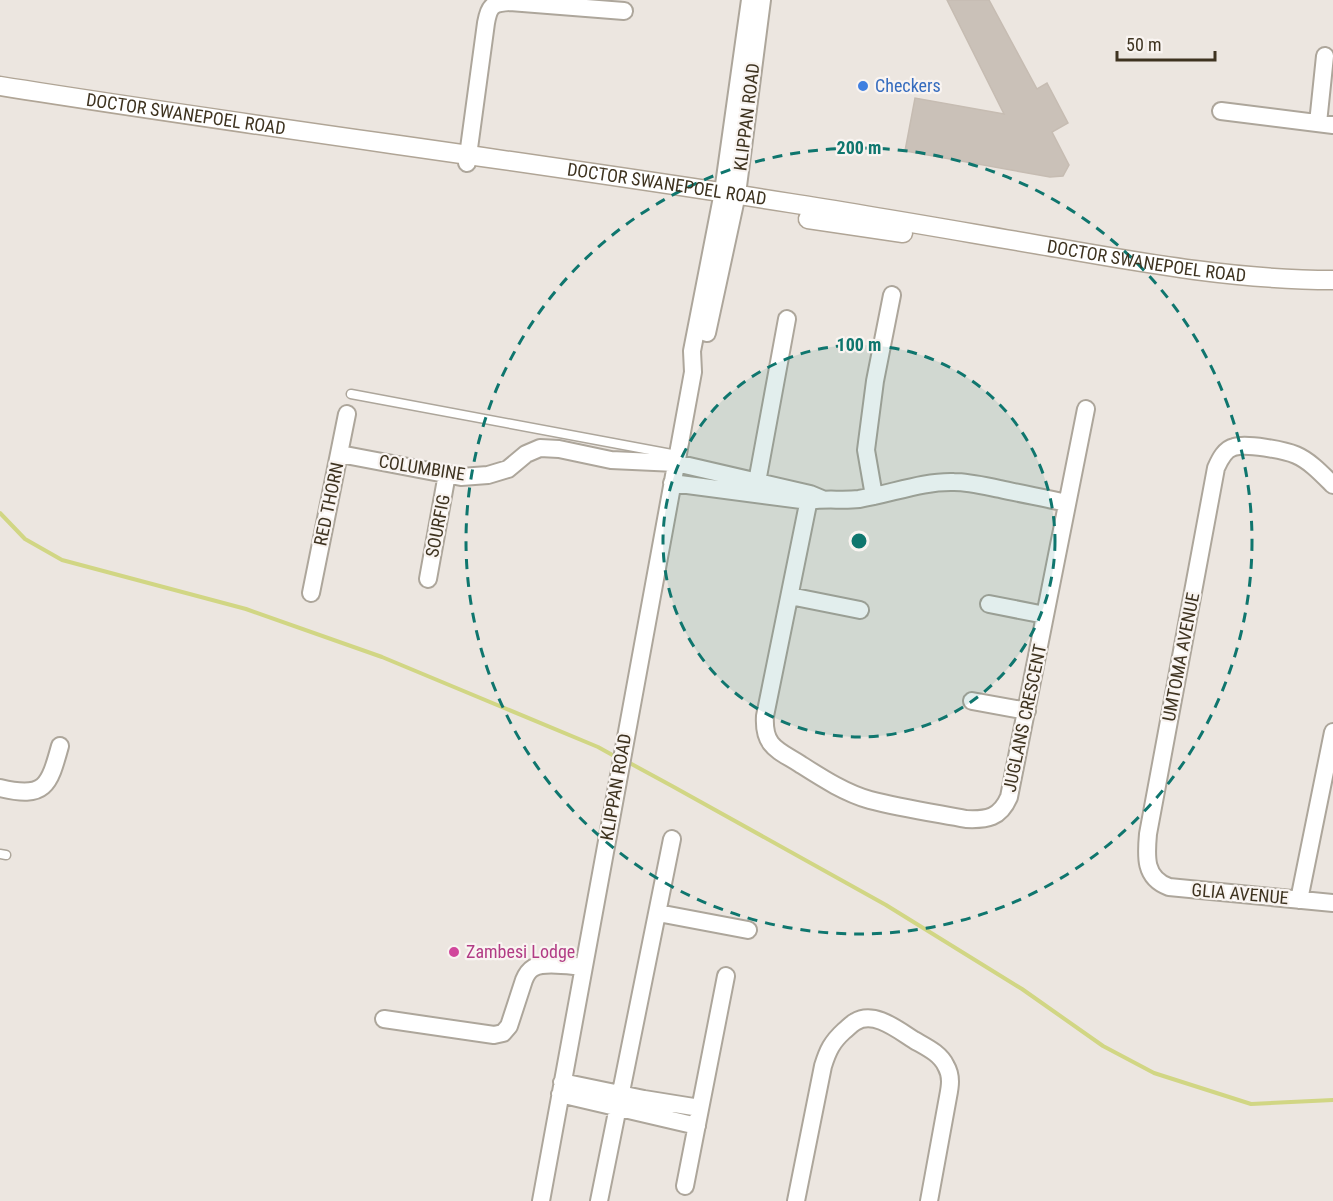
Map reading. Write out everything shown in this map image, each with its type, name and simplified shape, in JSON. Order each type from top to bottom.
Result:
[{"type":"main road","name":"DOCTOR SWANEPOEL ROAD","points":[[0,86],[288,129],[467,159]]},
{"type":"main road","name":"DOCTOR SWANEPOEL ROAD","points":[[0,97],[467,159],[562,168],[873,229],[1073,255],[1236,280],[1296,285],[1333,285]]},
{"type":"main road","name":"DOCTOR SWANEPOEL ROAD","points":[[729,199],[1197,270],[1269,278],[1333,280]]},
{"type":"street","name":"KLIPPAN ROAD","points":[[729,199],[750,0]]},
{"type":"street","name":"KLIPPAN ROAD","points":[[541,1201],[693,372],[702,353],[762,0]]},
{"type":"street","points":[[467,159],[488,11],[493,5],[510,2],[624,11]]},
{"type":"street","points":[[1221,111],[1325,124],[1325,56]]},
{"type":"street","points":[[874,496],[866,450],[875,381],[892,295]]},
{"type":"street","points":[[757,482],[787,319]]},
{"type":"street","name":"JUGLANS CRESCENT","points":[[814,498],[765,716],[766,735],[770,744],[827,781],[869,800],[966,819],[990,818],[1005,806],[1009,797],[1086,409]]},
{"type":"street","name":"RED THORN","points":[[311,593],[347,414]]},
{"type":"street","name":"UMTOMA AVENUE","points":[[1151,874],[1148,864],[1148,834],[1216,468],[1220,459],[1233,447],[1280,450],[1296,455],[1309,463],[1333,484]]},
{"type":"street","name":"COLUMBINE","points":[[340,454],[460,477],[488,475],[508,469],[526,454],[540,448],[559,449],[611,460],[677,459],[814,498]]},
{"type":"street","name":"SOURFIG","points":[[428,579],[447,474]]},
{"type":"street","points":[[672,483],[844,501],[912,486],[954,482],[1067,503]]},
{"type":"street","points":[[790,597],[860,610]]},
{"type":"street","points":[[989,604],[1045,615]]},
{"type":"street","points":[[972,701],[1027,711]]},
{"type":"street","points":[[1299,900],[1333,732]]},
{"type":"street","points":[[0,788],[26,792],[41,788],[49,780],[60,746]]},
{"type":"street","points":[[599,1201],[672,839]]},
{"type":"street","name":"GLIA AVENUE","points":[[1151,874],[1156,881],[1169,887],[1333,903]]},
{"type":"street","points":[[658,913],[748,930]]},
{"type":"street","points":[[384,1019],[494,1035],[503,1033],[509,1026],[527,972],[538,966],[546,965],[583,967]]},
{"type":"street","points":[[686,1186],[726,976]]},
{"type":"street","points":[[796,1201],[827,1053],[833,1041],[854,1022],[872,1018],[883,1021],[940,1056],[950,1073],[950,1086],[929,1201]]},
{"type":"street","points":[[561,1088],[619,1100],[700,1108]]},
{"type":"street","points":[[619,1100],[697,1126]]},
{"type":"lane","points":[[351,394],[677,459]]},
{"type":"building","points":[[947,0],[989,0],[1037,89],[1047,83],[1068,123],[1052,132],[1069,165],[1063,176],[1050,177],[905,151],[915,98],[1004,114]]},
{"type":"waterway","points":[[0,513],[25,539],[62,560],[246,609],[382,657],[598,747],[616,757]]},
{"type":"waterway","points":[[626,761],[886,905],[1022,989],[1103,1046],[1154,1073],[1251,1104],[1333,1100]]},
{"type":"place","name":"Checkers","points":[[863,86]]},
{"type":"place","name":"Zambesi Lodge","points":[[454,952]]}]
